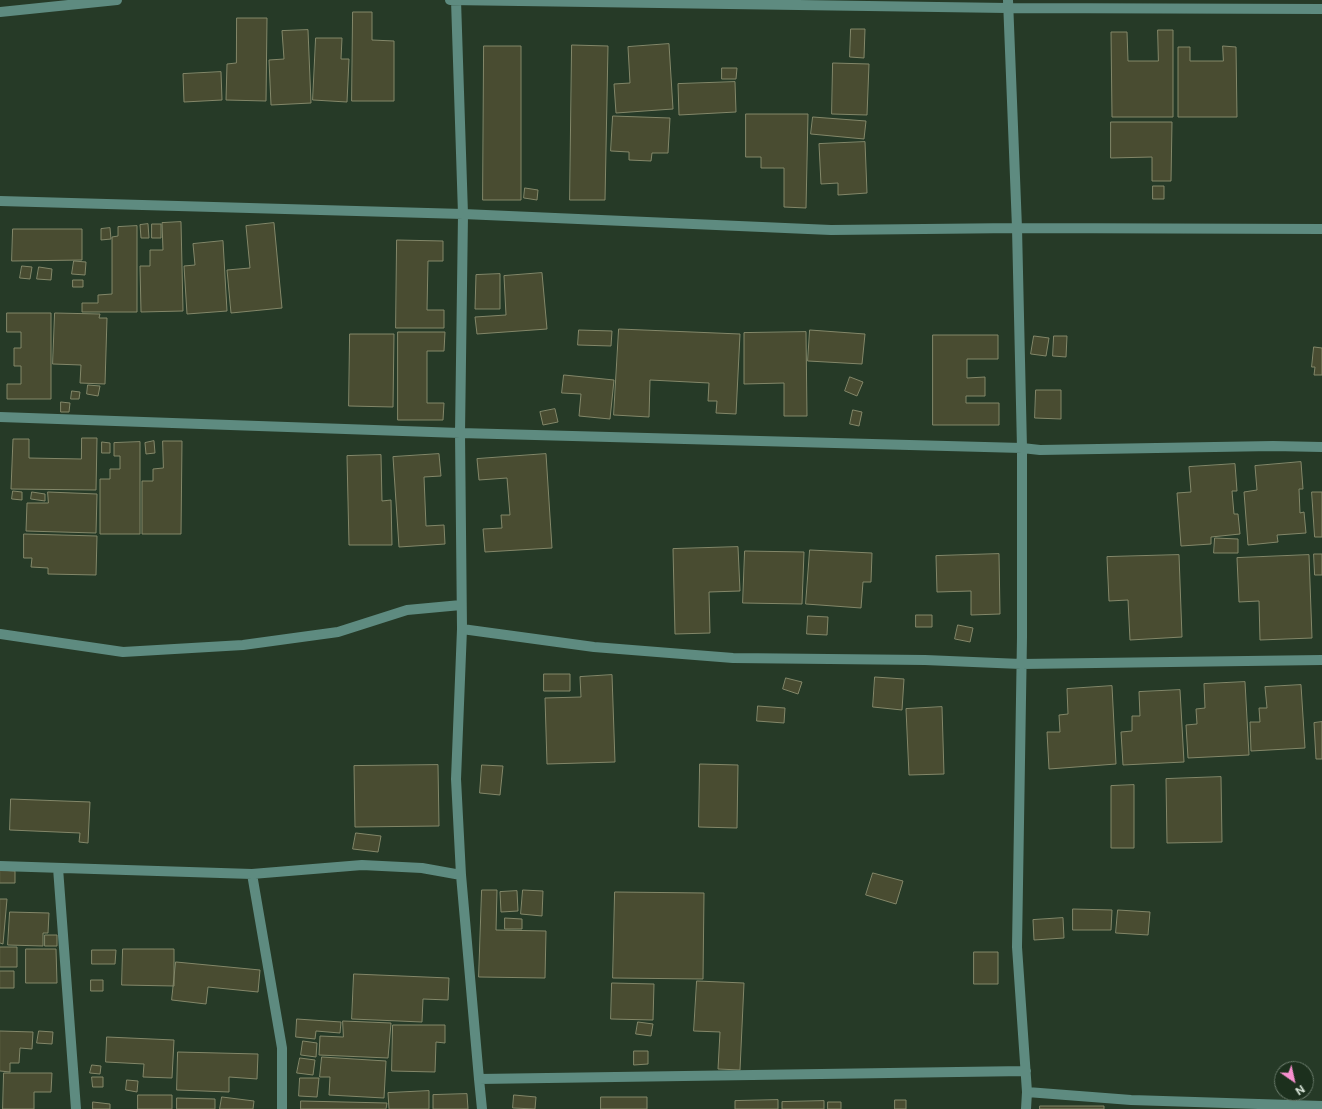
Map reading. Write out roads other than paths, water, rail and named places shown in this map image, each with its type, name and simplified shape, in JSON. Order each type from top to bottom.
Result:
[{"type":"street","points":[[0,12],[117,0]]},
{"type":"street","points":[[450,0],[1008,4],[1322,9]]},
{"type":"street","points":[[456,0],[463,214],[460,433],[462,629],[456,779],[461,875],[478,1079],[482,1109]]},
{"type":"street","points":[[1008,4],[1022,448],[1018,947],[1026,1071],[1026,1109]]},
{"type":"street","points":[[0,201],[463,214],[831,230],[1016,228],[1322,229]]},
{"type":"street","points":[[0,417],[460,433],[1022,448],[1040,450],[1273,446],[1322,447]]},
{"type":"street","points":[[0,634],[123,652],[243,645],[338,632],[407,610],[462,605]]},
{"type":"street","points":[[462,629],[594,647],[733,658],[925,660],[1021,664],[1322,660]]},
{"type":"street","points":[[0,866],[252,874],[362,865],[422,868],[461,875]]},
{"type":"street","points":[[58,868],[76,1109]]},
{"type":"street","points":[[252,874],[282,1048],[282,1109]]},
{"type":"street","points":[[478,1079],[1026,1071]]},
{"type":"street","points":[[1027,1092],[1131,1105],[1322,1106]]}]
